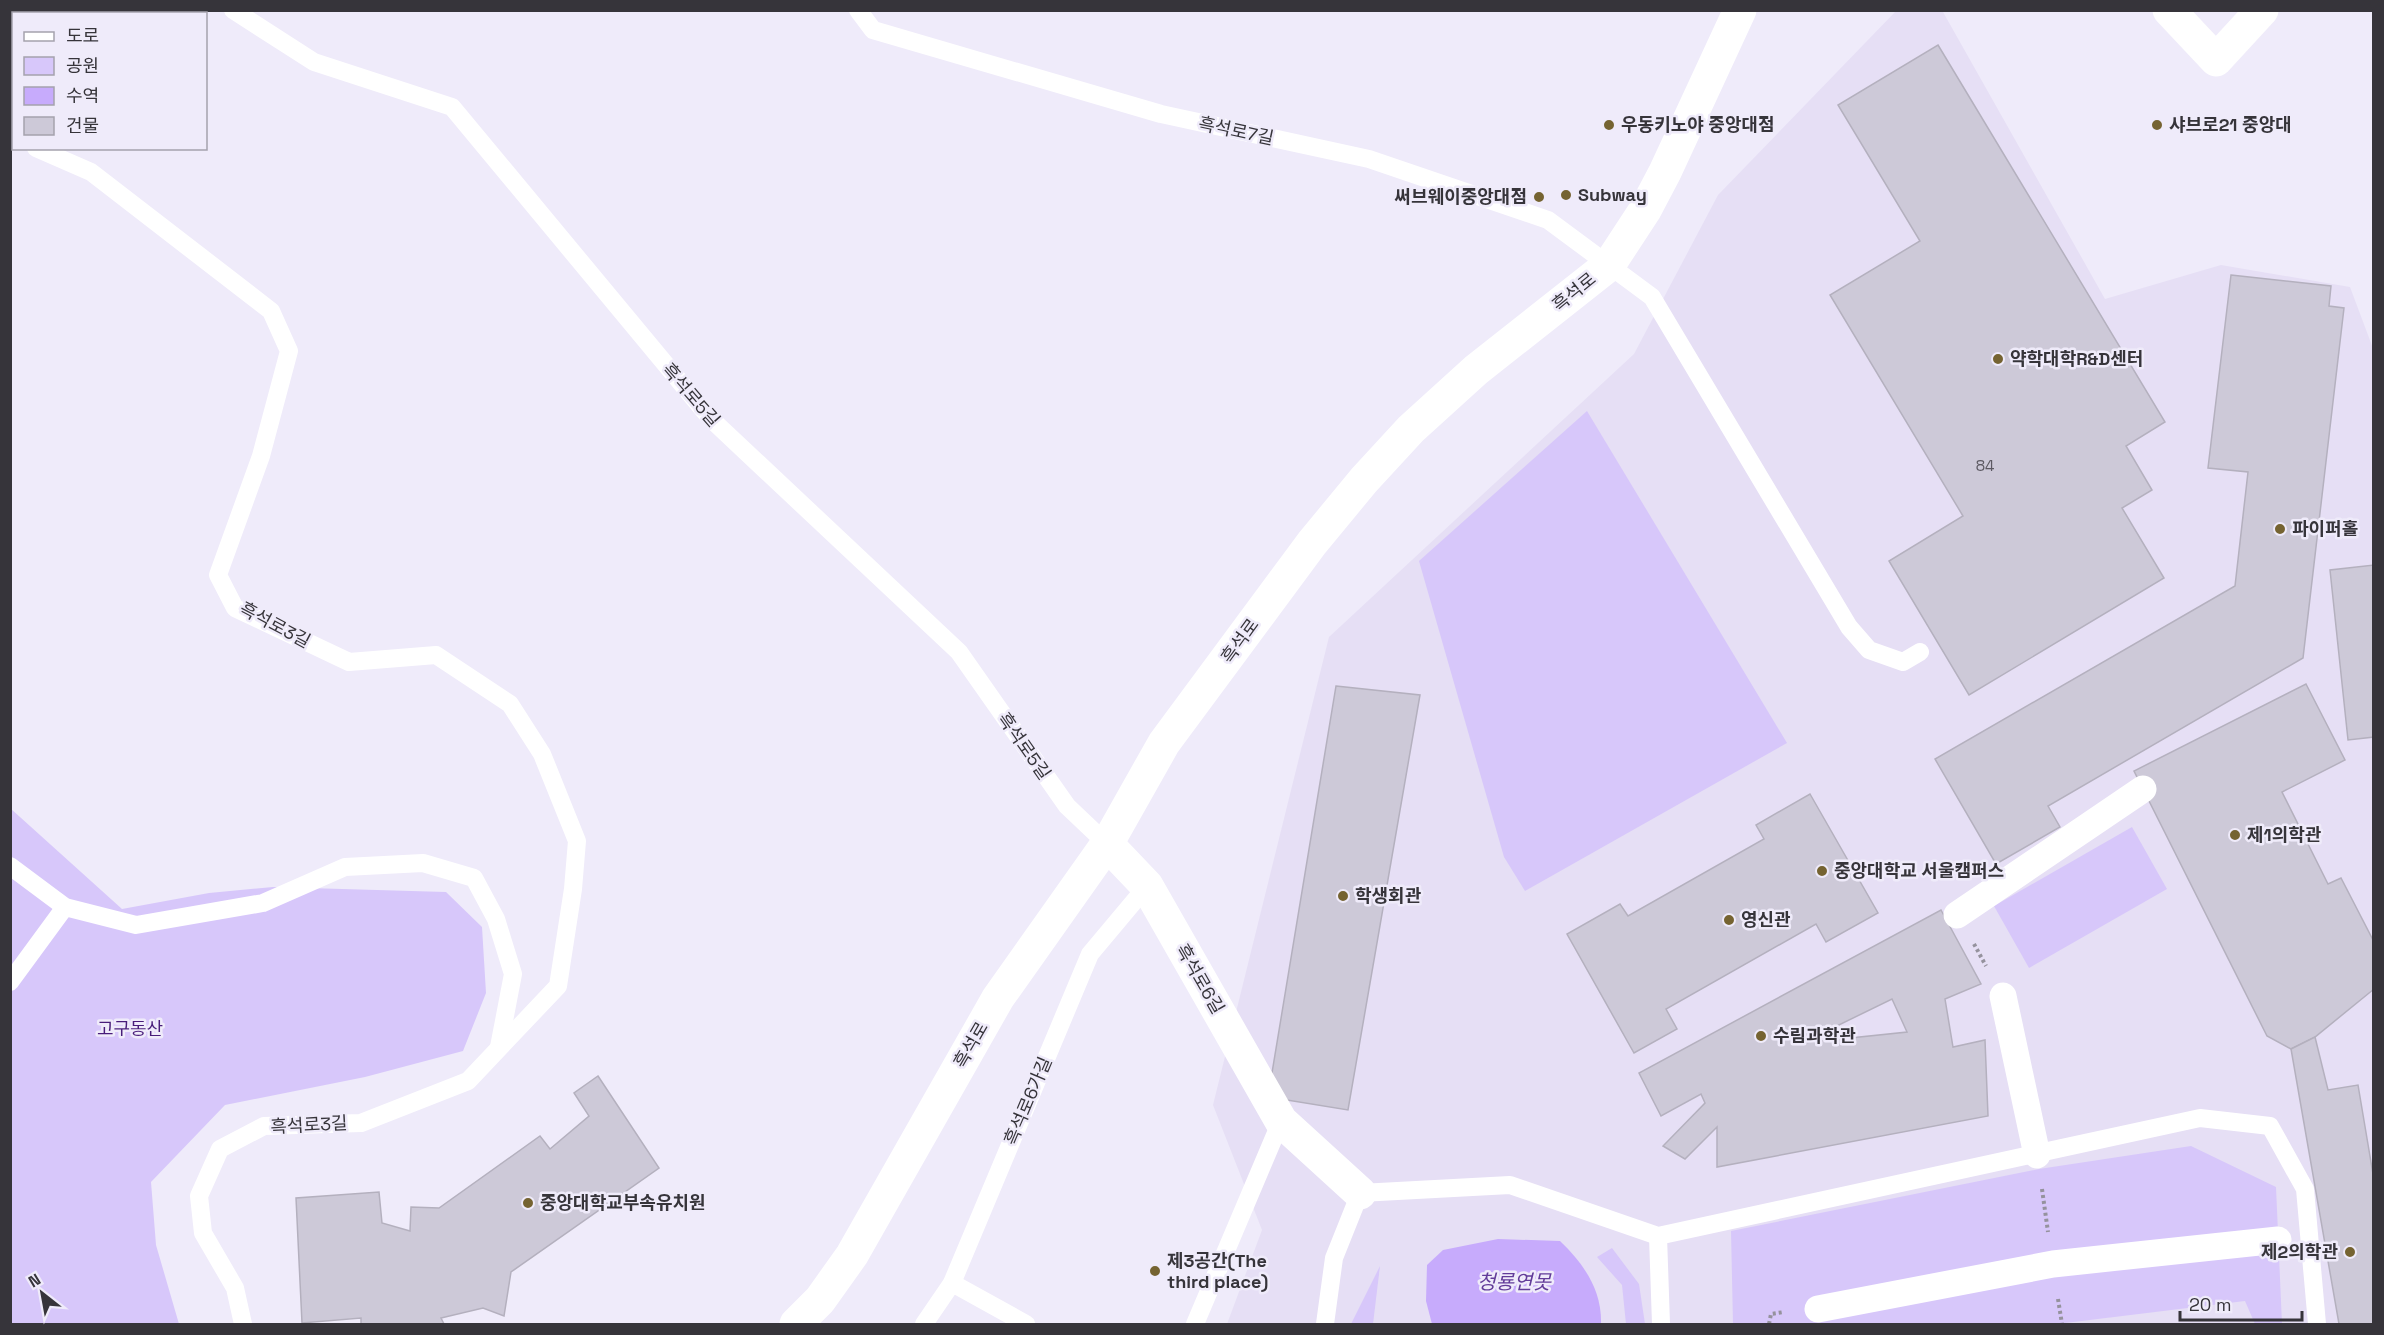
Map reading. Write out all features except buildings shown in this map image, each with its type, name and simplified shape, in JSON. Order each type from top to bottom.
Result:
[{"type":"street","name":"흑석로","points":[[796,1324],[820,1300],[852,1254],[998,999],[1107,844],[1164,743],[1312,543],[1364,480],[1412,429],[1476,370],[1609,264],[1645,210],[1665,172],[1740,10]]},
{"type":"street","points":[[2169,10],[2216,60],[2262,10]]},
{"type":"street","points":[[1957,915],[2143,789]]},
{"type":"street","name":"흑석로6길","points":[[1107,844],[1147,886],[1281,1121],[1360,1193]]},
{"type":"street","points":[[2002,996],[2037,1155]]},
{"type":"street","points":[[1818,1309],[2053,1264],[2278,1240]]},
{"type":"lane","name":"흑석로5길","points":[[233,10],[314,62],[452,107],[711,419],[959,652],[1066,806],[1107,844]]},
{"type":"lane","name":"흑석로7길","points":[[858,10],[873,30],[1161,114],[1369,159],[1548,220],[1652,297],[1849,627],[1869,650],[1903,662],[1920,652]]},
{"type":"lane","name":"흑석로3길","points":[[41,150],[91,172],[271,311],[289,351],[261,456],[218,574],[236,608],[349,662],[436,655],[510,704],[542,754],[577,841],[573,889],[558,986],[468,1081],[361,1123],[264,1126],[220,1149],[199,1196],[203,1233],[235,1288],[243,1324]]},
{"type":"lane","points":[[10,866],[65,907],[136,925],[263,903],[345,867],[423,863],[474,878],[496,919],[513,974],[498,1048]]},
{"type":"lane","name":"흑석로6가길","points":[[924,1324],[952,1283],[1090,954],[1147,886]]},
{"type":"lane","points":[[10,982],[65,907]]},
{"type":"lane","points":[[1325,1324],[1334,1258],[1360,1193],[1510,1185],[1658,1236],[2200,1118],[2270,1126],[2305,1189],[2317,1324]]},
{"type":"lane","points":[[1195,1324],[1281,1121]]},
{"type":"lane","points":[[1658,1236],[1661,1324]]},
{"type":"lane","points":[[952,1283],[1026,1324]]},
{"type":"shaded area","name":"중앙대학교 서울캠퍼스","points":[[1896,11],[1943,12],[2105,299],[2221,265],[2350,287],[2374,351],[2373,1324],[1227,1324],[1262,1230],[1213,1105],[1329,637],[1634,354],[1718,195]]},
{"type":"green space","points":[[1587,411],[1787,743],[1525,891],[1504,857],[1419,561]]},
{"type":"green space","name":"고구동산","points":[[10,808],[122,909],[209,893],[273,887],[446,892],[482,927],[486,993],[463,1051],[365,1077],[225,1105],[151,1182],[156,1245],[179,1324],[11,1324]]},
{"type":"green space","points":[[2132,827],[2167,889],[2029,968],[1994,906]]},
{"type":"green space","points":[[2191,1146],[2276,1187],[2282,1324],[2255,1324],[2245,1301],[2057,1324],[1733,1324],[1731,1231],[2039,1169]]},
{"type":"green space","points":[[1612,1248],[1639,1284],[1645,1324],[1626,1324],[1622,1285],[1597,1257]]},
{"type":"green space","points":[[1380,1266],[1373,1324],[1351,1324]]},
{"type":"water","name":"청룡연못","points":[[1498,1239],[1560,1241],[1577,1259],[1590,1278],[1601,1312],[1601,1324],[1432,1324],[1426,1301],[1427,1265],[1443,1250]]},
{"type":"place","name":"우동키노야 중앙대점","points":[[1609,125]]},
{"type":"place","name":"샤브로21 중앙대","points":[[2157,125]]},
{"type":"place","name":"Subway","points":[[1566,195]]},
{"type":"place","name":"써브웨이중앙대점","points":[[1539,197]]},
{"type":"place","name":"약학대학R&D센터","points":[[1998,359]]},
{"type":"place","name":"파이퍼홀","points":[[2280,529]]},
{"type":"place","name":"제1의학관","points":[[2235,835]]},
{"type":"place","name":"중앙대학교 서울캠퍼스","points":[[1822,871]]},
{"type":"place","name":"학생회관","points":[[1343,896]]},
{"type":"place","name":"영신관","points":[[1729,920]]},
{"type":"place","name":"수림과학관","points":[[1761,1036]]},
{"type":"place","name":"중앙대학교부속유치원","points":[[528,1203]]},
{"type":"place","name":"제2의학관","points":[[2350,1252]]},
{"type":"place","name":"제3공간(The third place)","points":[[1155,1271]]}]
